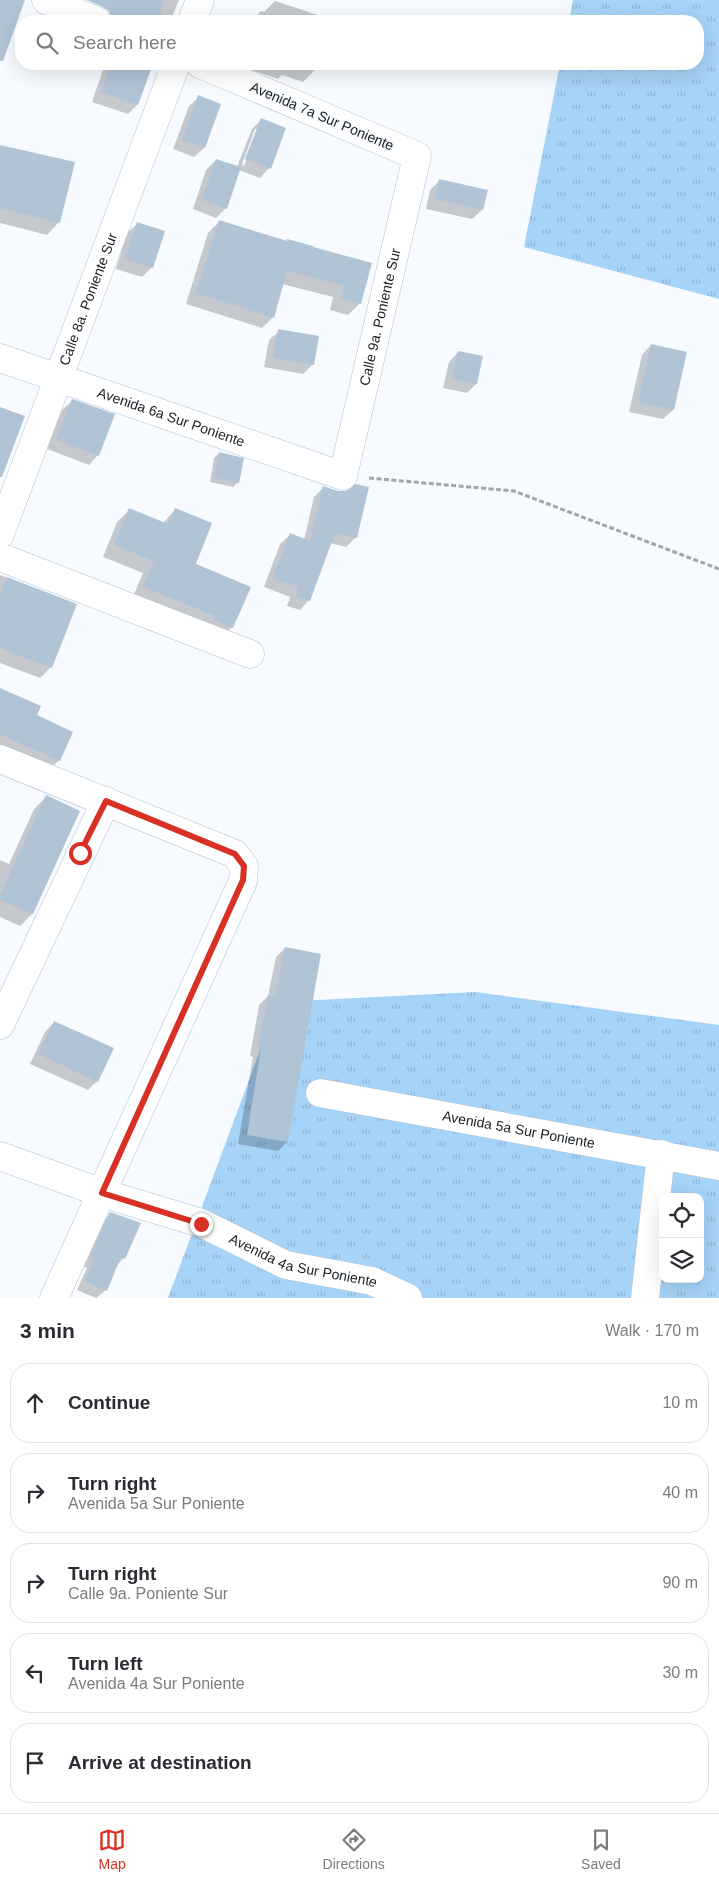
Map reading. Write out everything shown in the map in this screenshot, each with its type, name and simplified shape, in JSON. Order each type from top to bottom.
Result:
[{"type":"street","points":[[46,0],[82,15]]},
{"type":"street","points":[[194,15],[200,0]]},
{"type":"street","name":"Calle 8a. Poniente Sur","points":[[0,534],[174,70]]},
{"type":"street","name":"Avenida 7a Sur Poniente","points":[[214,70],[417,156]]},
{"type":"street","name":"Calle 9a. Poniente Sur","points":[[343,476],[417,156]]},
{"type":"street","name":"Avenida 6a Sur Poniente","points":[[0,358],[343,476]]},
{"type":"street","points":[[0,557],[250,654]]},
{"type":"street","points":[[0,759],[235,854],[244,866],[243,880],[54,1298]]},
{"type":"street","points":[[0,1025],[106,801]]},
{"type":"street","name":"Avenida 5a Sur Poniente","points":[[320,1093],[719,1166]]},
{"type":"street","points":[[645,1298],[661,1154]]},
{"type":"street","name":"Avenida 4a Sur Poniente","points":[[0,1156],[102,1193],[201,1224],[286,1265],[372,1281],[408,1298]]},
{"type":"path","points":[[343,476],[514,491],[719,569]]},
{"type":"green space","points":[[573,0],[719,0],[719,299],[524,247],[559,70],[704,70],[704,15],[570,15]]},
{"type":"green space","points":[[475,992],[719,1025],[719,1298],[168,1298],[278,1002]]},
{"type":"building","points":[[0,0],[25,0],[20,15],[15,15],[15,28],[3,61],[0,61]]},
{"type":"building","points":[[87,0],[163,0],[160,15],[110,15],[109,11]]},
{"type":"building","points":[[109,70],[151,70],[138,105],[101,92]]},
{"type":"building","points":[[198,95],[221,104],[205,148],[182,140]]},
{"type":"building","points":[[261,118],[286,128],[271,169],[245,159]]},
{"type":"building","points":[[0,145],[75,162],[60,223],[0,208]]},
{"type":"building","points":[[216,159],[241,167],[227,209],[202,200]]},
{"type":"building","points":[[439,179],[488,190],[483,210],[435,199]]},
{"type":"building","points":[[219,220],[287,241],[287,239],[372,263],[361,304],[341,298],[344,286],[287,271],[274,318],[196,293]]},
{"type":"building","points":[[137,222],[165,231],[153,268],[125,259]]},
{"type":"building","points":[[278,329],[319,336],[314,365],[273,358]]},
{"type":"building","points":[[651,344],[687,352],[674,410],[638,402]]},
{"type":"building","points":[[458,351],[483,356],[477,384],[452,379]]},
{"type":"building","points":[[72,399],[115,414],[99,456],[56,440]]},
{"type":"building","points":[[0,407],[25,416],[2,477],[0,477]]},
{"type":"building","points":[[219,452],[244,458],[239,483],[214,478]]},
{"type":"building","points":[[356,484],[369,487],[357,538],[335,533],[310,601],[296,597],[298,587],[273,578],[290,533],[310,541],[323,486],[338,491],[346,491]]},
{"type":"building","points":[[129,508],[168,524],[175,508],[212,523],[196,564],[251,587],[233,628],[213,619],[215,616],[143,587],[154,561],[114,545]]},
{"type":"building","points":[[7,577],[77,604],[52,668],[0,648],[0,595]]},
{"type":"building","points":[[0,688],[41,706],[37,715],[73,732],[60,761],[0,734]]},
{"type":"building","points":[[46,795],[80,811],[33,914],[0,900],[0,895]]},
{"type":"building","points":[[285,947],[321,954],[288,1142],[247,1135],[261,1048],[258,1047],[268,995],[275,996]]},
{"type":"building","points":[[54,1021],[114,1048],[98,1082],[38,1054]]},
{"type":"building","points":[[110,1212],[141,1223],[125,1259],[121,1257],[107,1291],[85,1281],[94,1259],[90,1257]]},
{"type":"route","points":[[80,853],[106,801],[235,854],[244,866],[243,880],[102,1193],[201,1224]]}]
